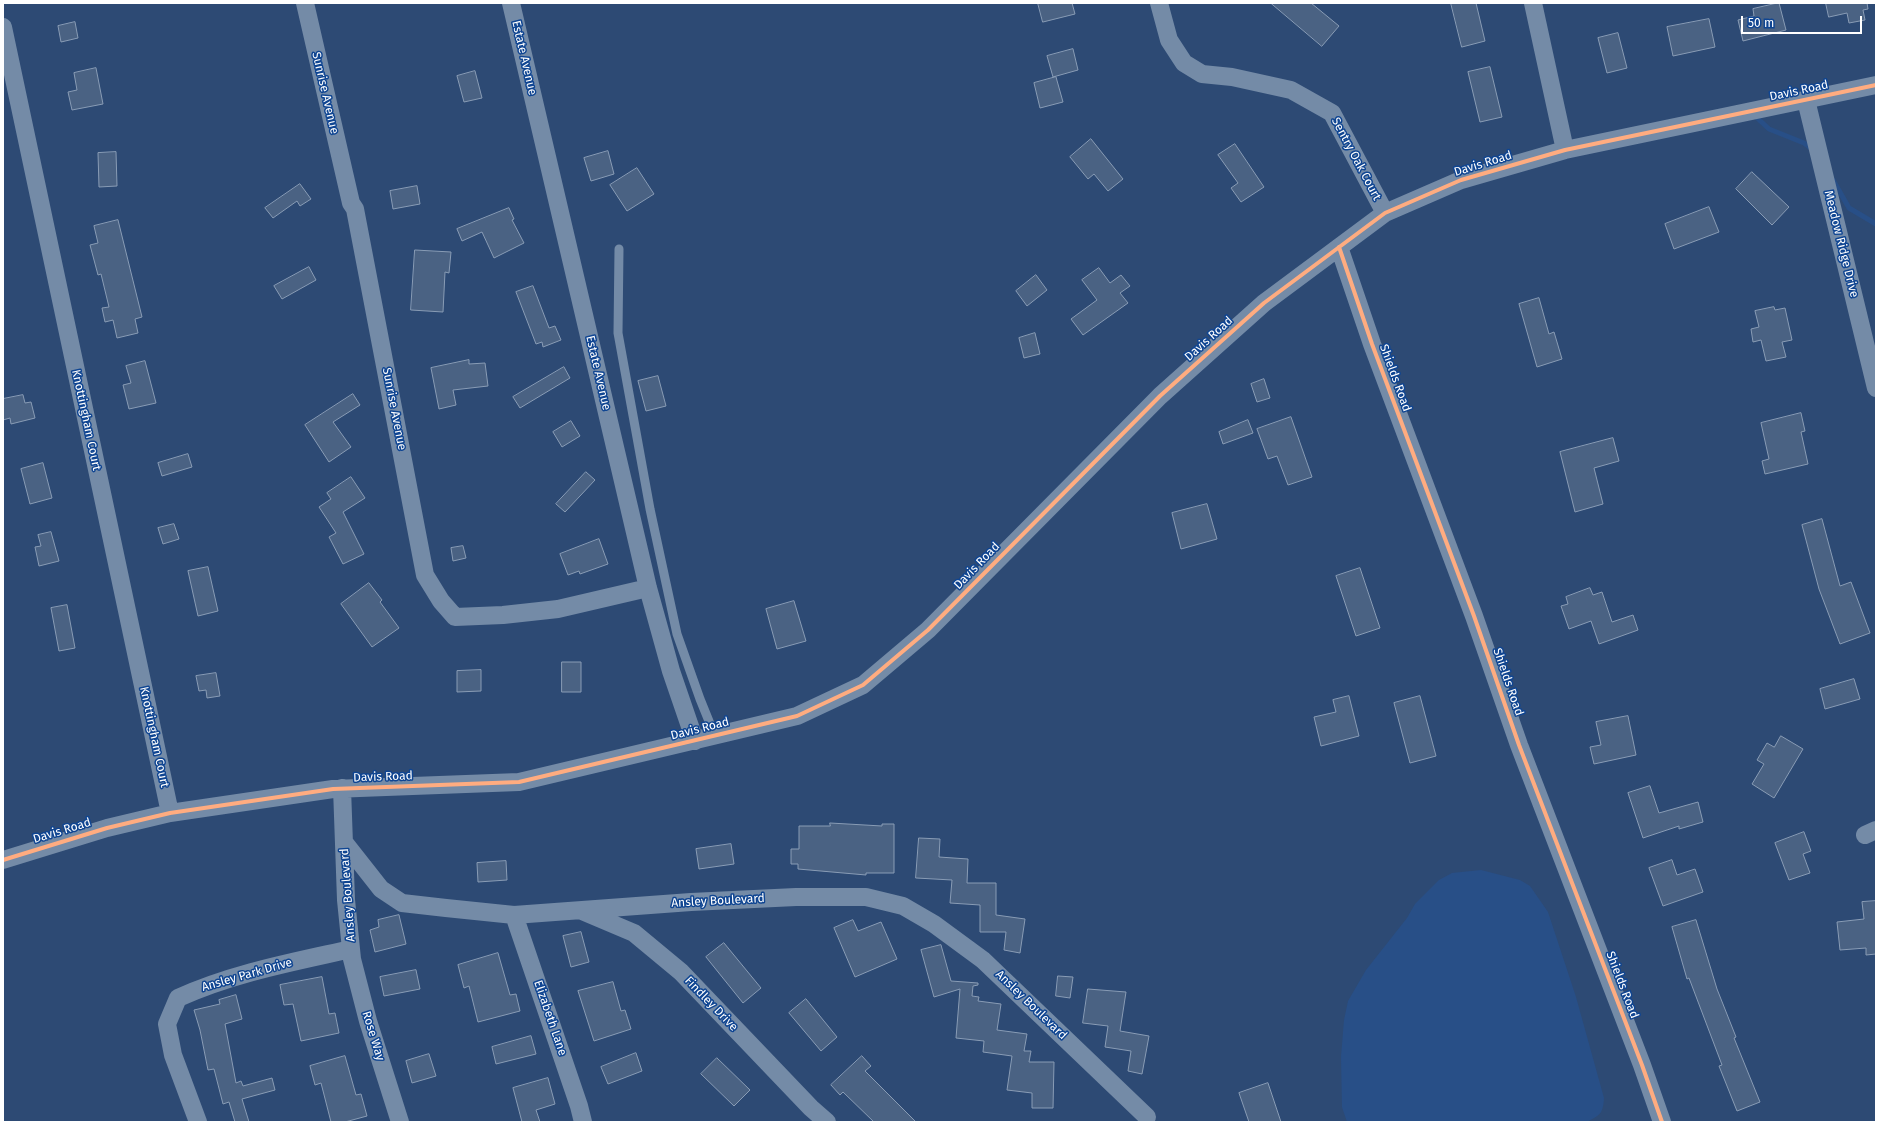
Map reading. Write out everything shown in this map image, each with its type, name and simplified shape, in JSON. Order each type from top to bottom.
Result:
[{"type":"street","name":"Sunrise Avenue","points":[[305,3],[350,204],[355,209],[425,575],[441,601],[455,617],[503,615],[558,609],[648,588]]},
{"type":"street","name":"Estate Avenue","points":[[511,3],[648,588],[671,671],[695,741]]},
{"type":"street","name":"Sentry Oak Court","points":[[1159,3],[1169,40],[1184,63],[1202,74],[1232,77],[1291,90],[1332,113],[1385,213]]},
{"type":"street","points":[[1533,3],[1565,150]]},
{"type":"street","name":"Knottingham Court","points":[[3,27],[170,813]]},
{"type":"street","name":"Davis Road","points":[[3,860],[107,828],[170,813],[342,788],[519,782],[797,716],[863,685],[928,630],[1160,396],[1264,303],[1385,213],[1461,180],[1565,150],[1876,85]]},
{"type":"street","name":"Meadow Ridge Drive","points":[[1806,100],[1876,388]]},
{"type":"street","name":"Shields Road","points":[[1339,247],[1375,351],[1474,616],[1519,745],[1639,1057],[1662,1122]]},
{"type":"street","points":[[342,788],[344,842]]},
{"type":"street","name":"Ansley Boulevard","points":[[344,842],[381,889],[402,903],[514,915],[796,897],[866,897],[903,906],[934,924],[983,960],[1147,1117]]},
{"type":"street","name":"Ansley Boulevard","points":[[344,842],[346,900],[351,949]]},
{"type":"street","name":"Findley Drive","points":[[579,910],[634,933],[681,972],[811,1108],[827,1122]]},
{"type":"street","name":"Elizabeth Lane","points":[[514,915],[577,1099],[582,1122]]},
{"type":"street","name":"Ansley Park Drive","points":[[198,1122],[173,1055],[167,1024],[178,998],[197,989],[241,974],[351,949]]},
{"type":"street","name":"Rose Way","points":[[351,949],[352,959],[368,1021],[400,1122]]},
{"type":"lane","points":[[619,249],[618,333],[650,509],[677,634],[715,736]]},
{"type":"water","points":[[1481,870],[1520,880],[1530,886],[1548,912],[1576,997],[1604,1098],[1602,1111],[1598,1116],[1587,1122],[1347,1122],[1342,1107],[1341,1057],[1344,1020],[1348,1001],[1366,970],[1407,918],[1415,904],[1439,880],[1452,873]]},
{"type":"building","points":[[1038,3],[1072,3],[1075,14],[1043,22]]},
{"type":"building","points":[[1271,3],[1311,3],[1339,26],[1322,46]]},
{"type":"building","points":[[1451,3],[1476,3],[1485,41],[1462,47]]},
{"type":"building","points":[[1779,3],[1786,30],[1743,41],[1738,20],[1754,16],[1753,9]]},
{"type":"building","points":[[1826,3],[1867,3],[1868,9],[1863,10],[1865,20],[1849,23],[1847,13],[1829,17]]},
{"type":"building","points":[[1709,19],[1715,47],[1673,56],[1667,27]]},
{"type":"building","points":[[75,22],[78,38],[61,42],[58,26]]},
{"type":"building","points":[[1618,33],[1627,68],[1607,73],[1598,38]]},
{"type":"building","points":[[1073,49],[1078,70],[1053,77],[1047,56]]},
{"type":"building","points":[[1490,67],[1502,117],[1480,122],[1468,72]]},
{"type":"building","points":[[96,68],[103,104],[72,110],[68,92],[77,90],[74,73]]},
{"type":"building","points":[[475,71],[482,98],[464,102],[457,76]]},
{"type":"building","points":[[1056,77],[1063,102],[1040,108],[1034,83]]},
{"type":"building","points":[[1091,139],[1123,179],[1108,191],[1094,174],[1088,179],[1070,157]]},
{"type":"building","points":[[1235,144],[1264,187],[1241,202],[1231,188],[1238,183],[1218,155]]},
{"type":"building","points":[[608,151],[614,174],[591,181],[584,158]]},
{"type":"building","points":[[116,152],[117,186],[99,187],[98,153]]},
{"type":"building","points":[[637,168],[654,194],[627,211],[610,185]]},
{"type":"building","points":[[1752,172],[1789,207],[1772,225],[1736,189]]},
{"type":"building","points":[[300,184],[311,199],[300,206],[297,201],[273,218],[265,208]]},
{"type":"building","points":[[417,186],[420,204],[393,209],[390,191]]},
{"type":"building","points":[[1709,207],[1719,232],[1674,249],[1665,224]]},
{"type":"building","points":[[509,208],[514,219],[512,220],[524,243],[494,258],[482,232],[462,241],[457,229]]},
{"type":"building","points":[[118,220],[142,317],[135,319],[138,333],[117,338],[113,320],[105,322],[102,308],[109,307],[101,274],[98,275],[90,245],[98,243],[94,226]]},
{"type":"building","points":[[415,250],[451,252],[449,273],[445,272],[443,312],[411,310]]},
{"type":"building","points":[[309,267],[316,280],[282,299],[274,286]]},
{"type":"building","points":[[1099,268],[1110,283],[1121,275],[1130,286],[1120,293],[1128,303],[1083,335],[1071,319],[1097,300],[1082,280]]},
{"type":"building","points":[[1036,275],[1047,290],[1027,306],[1016,291]]},
{"type":"building","points":[[533,286],[549,328],[555,326],[561,340],[543,347],[542,342],[536,344],[516,292]]},
{"type":"building","points":[[1539,298],[1549,334],[1554,332],[1562,359],[1537,367],[1519,304]]},
{"type":"building","points":[[1774,307],[1775,310],[1785,308],[1792,340],[1782,342],[1786,357],[1766,361],[1761,340],[1753,342],[1751,329],[1759,327],[1755,311]]},
{"type":"building","points":[[1035,333],[1040,354],[1024,358],[1019,338]]},
{"type":"building","points":[[469,360],[469,364],[485,363],[488,386],[453,390],[456,405],[439,409],[431,368]]},
{"type":"building","points":[[145,361],[156,403],[129,409],[123,385],[131,383],[126,366]]},
{"type":"building","points":[[564,367],[570,378],[520,408],[513,397]]},
{"type":"building","points":[[658,376],[666,406],[646,411],[638,381]]},
{"type":"building","points":[[1264,379],[1270,398],[1257,402],[1251,384]]},
{"type":"building","points":[[353,394],[360,405],[333,422],[351,447],[329,462],[305,425]]},
{"type":"building","points":[[23,395],[25,403],[31,402],[35,418],[11,424],[10,418],[3,420],[3,399]]},
{"type":"building","points":[[1801,413],[1805,431],[1801,432],[1808,464],[1765,474],[1762,461],[1769,459],[1761,423]]},
{"type":"building","points":[[1291,417],[1312,477],[1288,485],[1277,456],[1268,459],[1257,429]]},
{"type":"building","points":[[1248,420],[1253,433],[1223,444],[1219,432]]},
{"type":"building","points":[[571,421],[580,436],[562,447],[553,432]]},
{"type":"building","points":[[1613,438],[1619,461],[1594,468],[1603,504],[1575,512],[1560,452]]},
{"type":"building","points":[[188,454],[192,467],[162,476],[158,463]]},
{"type":"building","points":[[43,463],[52,498],[30,504],[21,469]]},
{"type":"building","points":[[586,472],[595,480],[565,512],[556,504]]},
{"type":"building","points":[[351,477],[365,498],[343,512],[364,554],[343,564],[329,537],[336,533],[319,507],[331,499],[327,493]]},
{"type":"building","points":[[1207,504],[1217,539],[1181,549],[1172,513]]},
{"type":"building","points":[[1822,519],[1840,586],[1851,582],[1870,633],[1840,644],[1819,589],[1802,525]]},
{"type":"building","points":[[174,524],[179,539],[163,544],[158,528]]},
{"type":"building","points":[[51,532],[59,561],[39,566],[35,547],[41,546],[38,535]]},
{"type":"building","points":[[599,539],[608,564],[580,574],[579,571],[568,575],[560,554]]},
{"type":"building","points":[[463,546],[466,558],[453,561],[451,548]]},
{"type":"building","points":[[208,567],[218,611],[198,616],[188,571]]},
{"type":"building","points":[[1360,568],[1380,628],[1356,636],[1336,576]]},
{"type":"building","points":[[369,583],[382,600],[380,602],[399,628],[372,647],[341,604]]},
{"type":"building","points":[[1590,588],[1593,595],[1602,592],[1612,622],[1633,615],[1638,630],[1599,644],[1591,621],[1569,629],[1561,606],[1568,604],[1566,597]]},
{"type":"building","points":[[794,601],[806,641],[777,649],[766,609]]},
{"type":"building","points":[[67,605],[75,648],[59,651],[51,608]]},
{"type":"building","points":[[562,662],[581,662],[581,692],[562,692]]},
{"type":"building","points":[[481,670],[481,691],[457,692],[457,671]]},
{"type":"building","points":[[216,673],[220,696],[207,698],[206,690],[199,691],[196,676]]},
{"type":"building","points":[[1854,679],[1860,699],[1825,709],[1820,689]]},
{"type":"building","points":[[1349,696],[1359,736],[1321,746],[1314,717],[1336,712],[1333,700]]},
{"type":"building","points":[[1420,696],[1436,756],[1410,763],[1394,703]]},
{"type":"building","points":[[1628,716],[1636,755],[1594,764],[1590,747],[1601,745],[1596,722]]},
{"type":"building","points":[[1781,736],[1803,749],[1774,798],[1752,784],[1764,764],[1757,760],[1767,743],[1774,747]]},
{"type":"building","points":[[1650,786],[1659,813],[1698,802],[1703,822],[1679,829],[1679,826],[1643,838],[1628,793]]},
{"type":"building","points":[[830,823],[882,826],[882,824],[894,824],[894,873],[866,873],[866,875],[798,869],[798,864],[791,864],[791,849],[799,849],[799,826],[830,826]]},
{"type":"building","points":[[1804,832],[1811,851],[1803,854],[1810,873],[1789,880],[1775,843]]},
{"type":"building","points":[[919,838],[940,839],[939,857],[968,859],[967,883],[996,883],[996,915],[1025,919],[1020,953],[1004,950],[1006,932],[980,932],[980,905],[950,903],[952,880],[916,878]]},
{"type":"building","points":[[731,844],[734,864],[699,869],[696,849]]},
{"type":"building","points":[[1672,860],[1677,875],[1695,869],[1703,892],[1663,906],[1649,868]]},
{"type":"building","points":[[506,861],[507,880],[478,882],[477,863]]},
{"type":"building","points":[[1876,901],[1876,954],[1866,955],[1866,948],[1840,950],[1837,922],[1864,919],[1862,902]]},
{"type":"building","points":[[399,915],[406,944],[375,952],[370,930],[379,927],[378,920]]},
{"type":"building","points":[[853,920],[858,931],[881,922],[897,959],[855,977],[834,928]]},
{"type":"building","points":[[1696,920],[1717,989],[1736,1037],[1734,1038],[1760,1102],[1737,1111],[1719,1066],[1722,1065],[1689,978],[1687,979],[1672,927]]},
{"type":"building","points":[[581,932],[589,962],[571,967],[563,936]]},
{"type":"building","points":[[724,943],[761,988],[743,1003],[706,957]]},
{"type":"building","points":[[941,945],[951,981],[978,983],[978,985],[973,986],[972,996],[979,997],[978,1001],[1001,1004],[997,1030],[1027,1034],[1024,1051],[1031,1051],[1029,1062],[1054,1062],[1053,1108],[1032,1108],[1032,1093],[1007,1090],[1012,1056],[983,1052],[984,1041],[956,1038],[960,989],[934,997],[921,950]]},
{"type":"building","points":[[498,953],[510,995],[516,994],[520,1011],[478,1022],[469,986],[464,988],[458,965]]},
{"type":"building","points":[[416,970],[420,989],[384,996],[380,977]]},
{"type":"building","points":[[1058,976],[1073,977],[1070,998],[1056,996]]},
{"type":"building","points":[[322,977],[329,1014],[335,1013],[339,1033],[301,1041],[293,1004],[284,1005],[280,985]]},
{"type":"building","points":[[613,982],[621,1011],[625,1010],[631,1029],[594,1041],[578,991]]},
{"type":"building","points":[[1088,989],[1126,992],[1120,1031],[1149,1036],[1142,1074],[1128,1071],[1131,1051],[1105,1047],[1108,1026],[1083,1023]]},
{"type":"building","points":[[236,995],[242,1019],[225,1024],[236,1083],[241,1081],[243,1086],[272,1078],[275,1090],[242,1099],[249,1122],[235,1122],[229,1102],[223,1104],[214,1069],[208,1070],[200,1030],[194,1010],[220,1004],[219,1000]]},
{"type":"building","points":[[806,999],[837,1037],[821,1051],[789,1013]]},
{"type":"building","points":[[531,1036],[536,1054],[496,1064],[492,1047]]},
{"type":"building","points":[[636,1053],[642,1071],[608,1084],[601,1067]]},
{"type":"building","points":[[429,1054],[436,1076],[412,1083],[406,1061]]},
{"type":"building","points":[[345,1056],[356,1095],[361,1094],[367,1116],[345,1122],[331,1122],[321,1083],[315,1085],[310,1066]]},
{"type":"building","points":[[862,1056],[871,1066],[865,1071],[916,1122],[874,1122],[843,1092],[840,1095],[831,1085]]},
{"type":"building","points":[[717,1058],[750,1090],[734,1106],[701,1074]]},
{"type":"building","points":[[548,1078],[555,1104],[536,1110],[540,1122],[522,1122],[513,1088]]},
{"type":"building","points":[[1268,1083],[1281,1122],[1249,1122],[1239,1093]]},
{"type":"waterway","points":[[1754,115],[1769,129],[1804,143],[1812,149]]},
{"type":"waterway","points":[[1833,180],[1849,208],[1876,224]]},
{"type":"cycle path","points":[[3,860],[107,828],[170,813],[333,789],[519,782],[797,716],[863,685],[928,630],[1160,396],[1264,303],[1385,213],[1461,180],[1565,150],[1876,85]]},
{"type":"cycle path","points":[[1339,247],[1372,344],[1474,616],[1519,745],[1642,1065],[1662,1122]]}]
